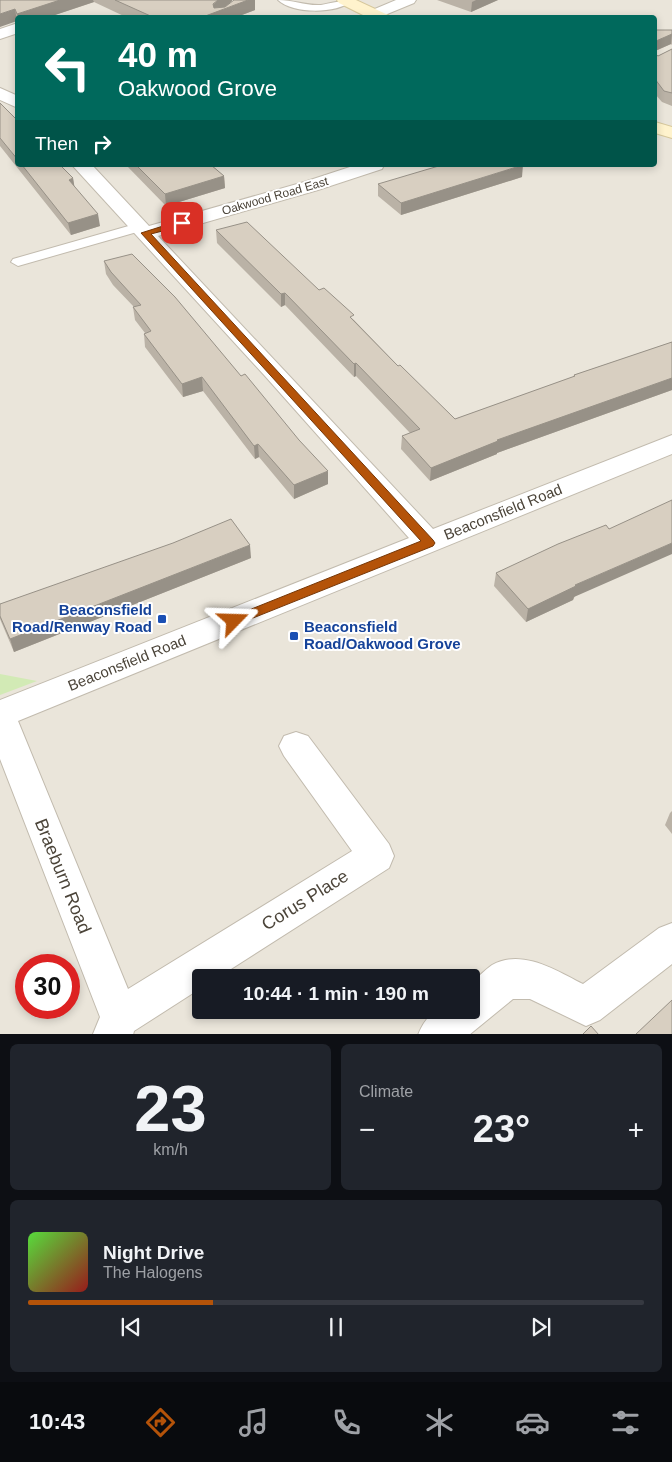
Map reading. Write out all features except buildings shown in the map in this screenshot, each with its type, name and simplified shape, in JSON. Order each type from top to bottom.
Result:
[{"type":"main road","points":[[346,1],[377,15]]},
{"type":"main road","points":[[657,128],[672,133]]},
{"type":"street","points":[[381,15],[409,0]]},
{"type":"street","points":[[0,34],[15,29]]},
{"type":"street","points":[[0,93],[15,100]]},
{"type":"street","points":[[83,167],[273,371],[429,543]]},
{"type":"street","name":"Oakwood Road East","points":[[142,230],[311,186],[366,167]]},
{"type":"street","name":"Beaconsfield Road","points":[[0,716],[672,444]]},
{"type":"street","name":"Braeburn Road","points":[[0,716],[116,1026]]},
{"type":"street","name":"Corus Place","points":[[116,1026],[376,856],[296,746]]},
{"type":"street","points":[[480,1001],[506,980],[533,980],[586,1006],[672,941]]},
{"type":"street","points":[[438,1034],[457,1019]]},
{"type":"lane","points":[[283,0],[304,8],[317,10],[346,1]]},
{"type":"lane","points":[[18,262],[142,230]]},
{"type":"shaded area","points":[[0,0],[672,0],[672,1034],[0,1034]]},
{"type":"green space","points":[[0,674],[37,681],[0,695]]},
{"type":"place","name":"Beaconsfield Road/Renway Road","points":[[162,619]]},
{"type":"place","name":"Beaconsfield Road/Oakwood Grove","points":[[294,636]]},
{"type":"route","points":[[182,223],[145,233],[429,543],[234,621]]}]
